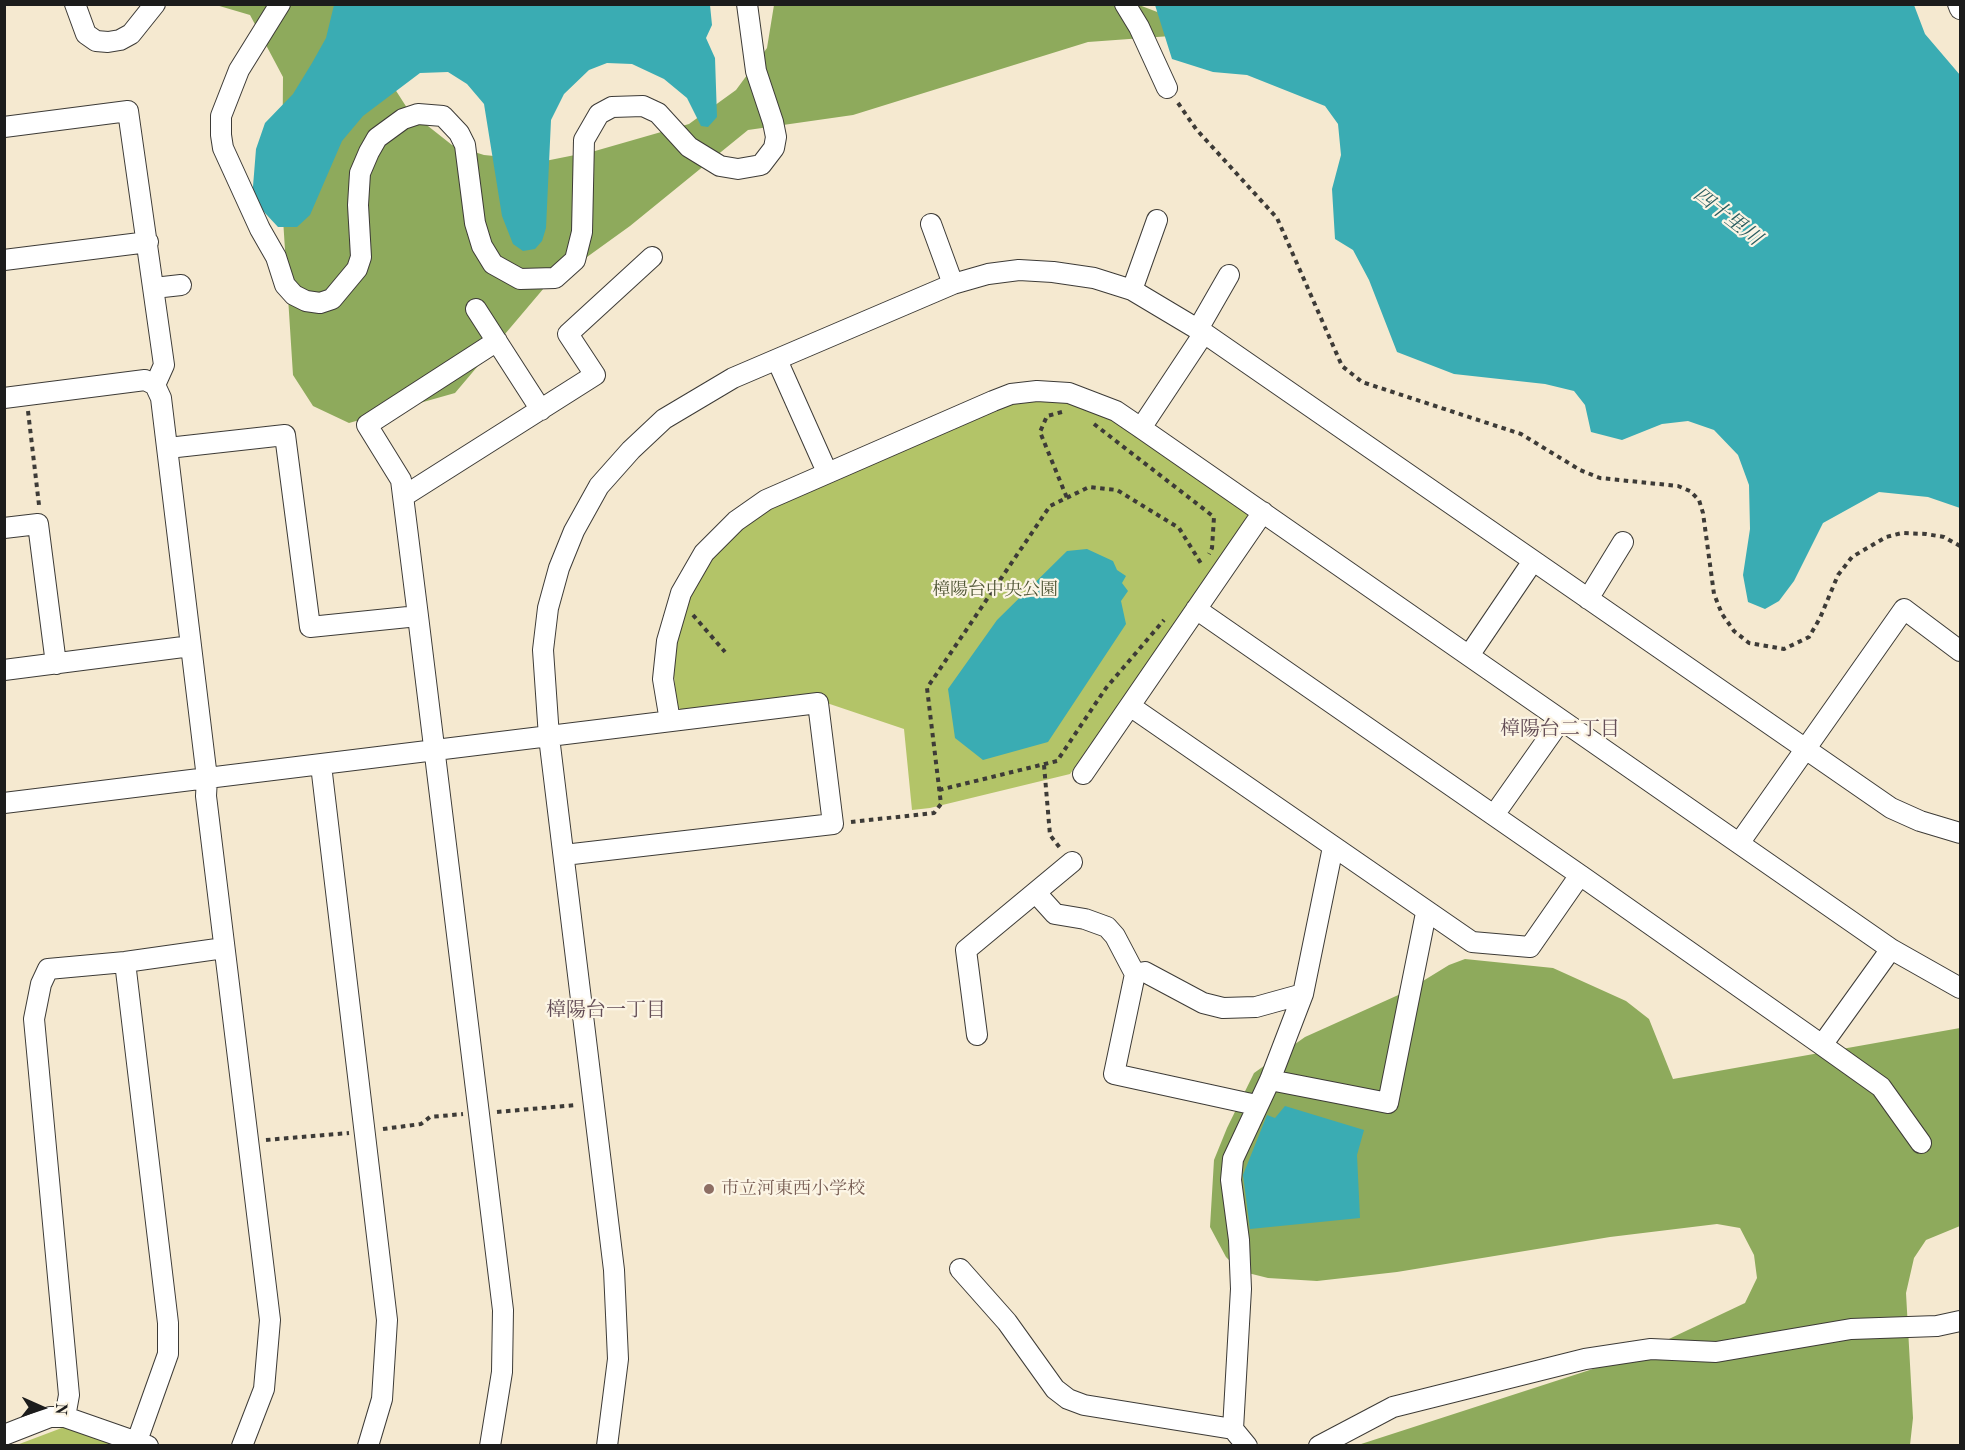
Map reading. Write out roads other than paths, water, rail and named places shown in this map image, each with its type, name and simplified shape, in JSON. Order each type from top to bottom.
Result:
[{"type":"street","points":[[75,4],[86,34],[96,41],[108,42],[120,40],[131,34],[155,4]]},
{"type":"street","points":[[280,4],[235,79],[221,116],[221,135],[223,148],[260,229],[276,257],[285,285],[294,295],[306,302],[320,303],[332,299],[357,268],[360,257],[358,205],[360,173],[369,152],[377,138],[403,119],[418,114],[443,116],[459,133],[469,164],[475,223],[482,246],[493,264],[520,279],[555,278],[575,260],[582,232],[584,140],[598,114],[612,107],[643,106],[658,113],[689,147],[720,166],[738,170],[761,165],[774,148],[776,137],[774,122],[756,71],[747,4]]},
{"type":"street","points":[[1125,4],[1139,27],[1167,88]]},
{"type":"street","points":[[1958,4],[1960,9]]},
{"type":"street","points":[[4,127],[129,111],[164,365],[155,386]]},
{"type":"street","points":[[1132,290],[1157,220]]},
{"type":"street","points":[[931,224],[952,284]]},
{"type":"street","points":[[4,260],[148,242]]},
{"type":"street","points":[[404,496],[595,375],[568,334],[652,257]]},
{"type":"street","points":[[607,1446],[618,1359],[617,1317],[594,1104],[549,737],[543,650],[548,608],[574,531],[599,486],[631,450],[664,419],[705,393],[777,360],[952,284],[988,274],[1019,270],[1042,271],[1095,278],[1132,290],[1201,331],[1891,808],[1920,821],[1960,833]]},
{"type":"street","points":[[1141,428],[1201,331],[1229,275]]},
{"type":"street","points":[[154,288],[181,285]]},
{"type":"street","points":[[476,309],[541,410]]},
{"type":"street","points":[[490,1446],[502,1372],[503,1310],[480,1113],[404,496],[401,480],[367,425],[497,341]]},
{"type":"street","points":[[777,360],[827,472]]},
{"type":"street","points":[[4,398],[145,380],[155,386],[160,398],[192,646],[207,778],[206,796],[270,1320],[264,1389],[242,1446]]},
{"type":"street","points":[[670,721],[663,679],[667,641],[681,593],[704,553],[736,521],[766,500],[1011,394],[1037,391],[1069,393],[1116,411],[1470,654],[1561,720],[1740,842],[1891,949],[1960,988]]},
{"type":"street","points":[[168,448],[285,435],[310,627],[418,616]]},
{"type":"street","points":[[1083,774],[1263,512]]},
{"type":"street","points":[[4,528],[38,524],[56,664]]},
{"type":"street","points":[[1588,599],[1623,542]]},
{"type":"street","points":[[1470,654],[1533,561]]},
{"type":"street","points":[[1196,609],[1581,875],[1881,1087],[1921,1143]]},
{"type":"street","points":[[1740,842],[1904,609],[1960,651]]},
{"type":"street","points":[[4,670],[192,646]]},
{"type":"street","points":[[4,803],[818,703],[833,824],[564,855]]},
{"type":"street","points":[[1130,706],[1472,942],[1530,947],[1581,875]]},
{"type":"street","points":[[1494,815],[1561,720]]},
{"type":"street","points":[[321,765],[387,1320],[382,1399],[368,1446]]},
{"type":"street","points":[[1233,1429],[1241,1289],[1239,1240],[1231,1180],[1233,1159],[1256,1105],[1270,1080],[1303,994],[1333,846]]},
{"type":"street","points":[[977,1035],[966,950],[1072,862]]},
{"type":"street","points":[[1036,893],[1055,914],[1085,919],[1107,927],[1115,936],[1135,974],[1114,1074],[1256,1105]]},
{"type":"street","points":[[1270,1080],[1388,1103],[1426,912]]},
{"type":"street","points":[[65,1418],[69,1395],[34,1019],[41,984],[48,969],[125,962],[224,948]]},
{"type":"street","points":[[1822,1045],[1891,949]]},
{"type":"street","points":[[4,1435],[50,1417],[65,1418],[143,1443],[168,1354],[168,1323],[125,962]]},
{"type":"street","points":[[1135,974],[1145,972],[1203,1003],[1223,1008],[1256,1007],[1303,994]]},
{"type":"street","points":[[960,1269],[1007,1322],[1055,1389],[1068,1399],[1084,1405],[1233,1429],[1247,1446]]},
{"type":"street","points":[[1318,1446],[1392,1407],[1585,1359],[1651,1349],[1716,1352],[1851,1329],[1937,1326],[1960,1321]]},
{"type":"water","points":[[334,5],[710,5],[712,25],[706,38],[715,58],[717,117],[708,127],[701,126],[687,98],[664,79],[632,64],[607,63],[589,70],[564,94],[551,120],[546,228],[542,241],[535,249],[523,251],[513,244],[502,216],[484,104],[467,84],[448,72],[420,73],[363,116],[342,141],[310,215],[297,227],[278,227],[252,199],[256,149],[265,123],[293,94],[326,38]]},
{"type":"water","name":"四十里川","points":[[1155,5],[1914,5],[1925,34],[1960,75],[1960,508],[1928,497],[1879,492],[1823,523],[1794,581],[1779,601],[1765,609],[1748,602],[1743,575],[1750,529],[1749,485],[1738,455],[1714,430],[1688,421],[1662,424],[1622,440],[1591,432],[1585,405],[1574,391],[1545,384],[1454,374],[1397,352],[1369,280],[1353,250],[1335,239],[1332,189],[1341,155],[1338,124],[1325,106],[1247,75],[1213,72],[1172,59]]},
{"type":"water","points":[[1087,549],[1113,561],[1117,570],[1126,576],[1122,583],[1128,591],[1121,601],[1126,624],[1048,742],[983,760],[955,738],[948,689],[997,620],[1067,551]]},
{"type":"water","points":[[1285,1106],[1364,1130],[1357,1155],[1360,1218],[1250,1229],[1243,1175],[1267,1115],[1275,1118]]},
{"type":"place","name":"市立河東西小学校","points":[[709,1189]]},
{"type":"district","name":"樟陽台二丁目","points":[[1560,730]]},
{"type":"district","name":"樟陽台一丁目","points":[[606,1011]]},
{"type":"park label","name":"樟陽台中央公園","points":[[995,590]]}]
